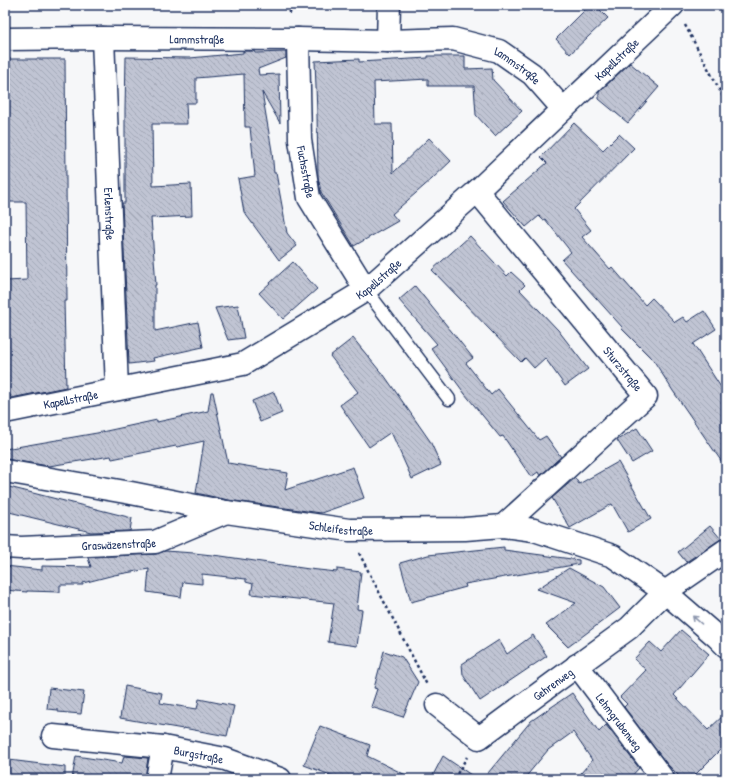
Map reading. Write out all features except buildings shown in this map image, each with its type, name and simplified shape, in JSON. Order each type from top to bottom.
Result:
[{"type":"street","points":[[388,41],[389,5]]},
{"type":"street","name":"Kapellstraße","points":[[5,412],[243,364],[366,290],[478,191],[563,109],[677,12]]},
{"type":"street","name":"Erlenstraße","points":[[102,38],[117,389]]},
{"type":"street","name":"Lammstraße","points":[[5,39],[298,39],[388,41],[453,39],[499,51],[532,74],[563,109]]},
{"type":"street","name":"Fuchsstraße","points":[[298,39],[300,140],[309,198],[366,290]]},
{"type":"street","name":"Sturzstraße","points":[[478,191],[646,396],[503,526]]},
{"type":"street","name":"Schleifestraße","points":[[5,471],[131,493],[226,512],[349,530],[465,529],[503,526],[534,530],[613,556],[666,592],[726,646]]},
{"type":"street","name":"Graswäzenstraße","points":[[5,547],[21,548],[155,542],[226,512]]},
{"type":"street","points":[[666,592],[726,550]]},
{"type":"street","name":"Gehrenweg","points":[[437,706],[479,738],[629,628],[666,592]]},
{"type":"street","name":"Lehmgrubenweg","points":[[577,665],[663,779]]},
{"type":"street","name":"Burgstraße","points":[[53,736],[163,747],[225,759],[280,779]]},
{"type":"street","name":"Burgstraße","points":[[157,779],[163,747]]},
{"type":"lane","points":[[366,290],[449,398]]},
{"type":"path","points":[[677,12],[726,102]]},
{"type":"path","points":[[349,530],[357,549],[437,706]]}]
